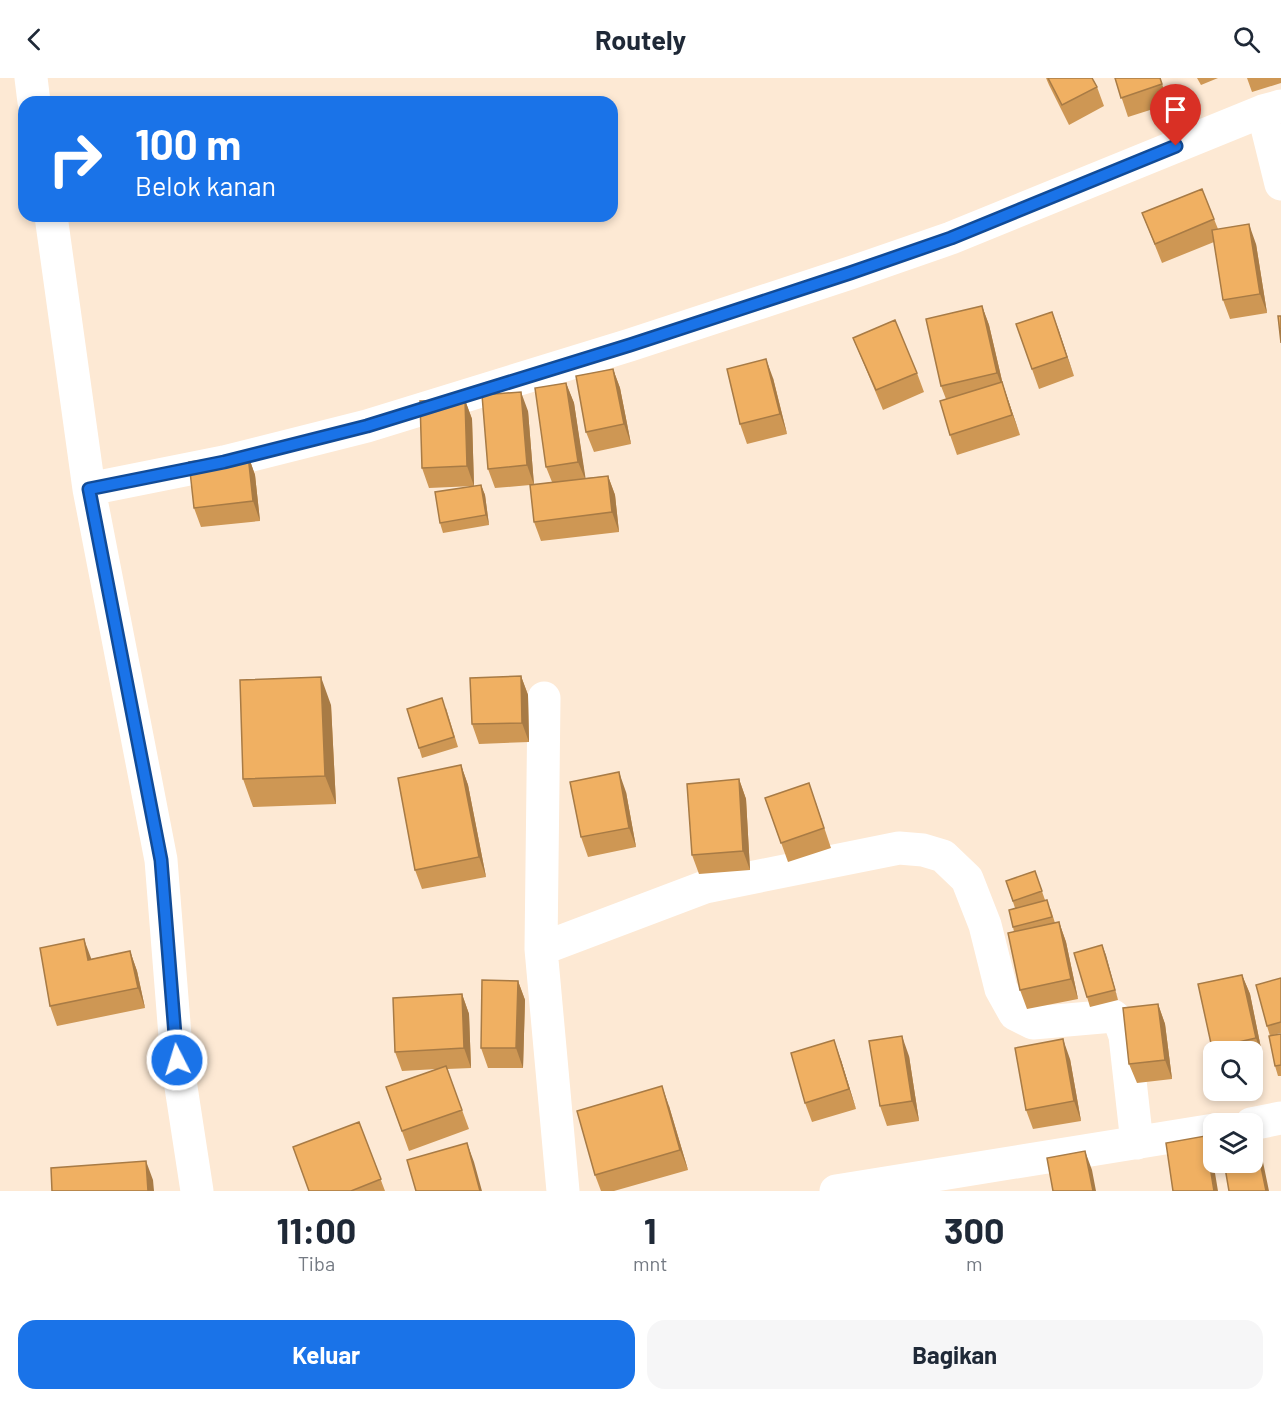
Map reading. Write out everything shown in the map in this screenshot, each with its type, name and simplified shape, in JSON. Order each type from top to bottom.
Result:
[{"type":"street","points":[[31,78],[33,96]]},
{"type":"street","points":[[89,489],[224,462],[367,426],[630,345],[951,238],[1272,108],[1281,184]]},
{"type":"street","points":[[52,222],[89,489],[161,860],[177,1060],[197,1191]]},
{"type":"street","points":[[544,698],[541,949],[563,1191]]},
{"type":"street","points":[[541,949],[705,887],[899,848],[923,849],[943,856],[968,879],[985,926],[1001,989],[1015,1014],[1033,1023],[1113,1016],[1120,1022],[1125,1035],[1137,1143]]},
{"type":"street","points":[[1263,1122],[1281,1118]]},
{"type":"street","points":[[836,1191],[1203,1132]]},
{"type":"building","points":[[1048,78],[1092,78],[1097,87],[1062,105]]},
{"type":"building","points":[[1115,78],[1160,78],[1162,84],[1121,98]]},
{"type":"building","points":[[1202,189],[1214,219],[1155,244],[1142,213]]},
{"type":"building","points":[[1249,224],[1260,294],[1223,300],[1212,230]]},
{"type":"building","points":[[982,306],[997,373],[941,386],[926,319]]},
{"type":"building","points":[[1052,312],[1067,357],[1032,369],[1016,324]]},
{"type":"building","points":[[1278,316],[1281,316],[1281,343]]},
{"type":"building","points":[[895,320],[917,373],[876,390],[853,338]]},
{"type":"building","points":[[766,359],[780,414],[740,424],[727,369]]},
{"type":"building","points":[[613,369],[624,424],[586,432],[576,376]]},
{"type":"building","points":[[1002,382],[1012,415],[950,435],[940,401]]},
{"type":"building","points":[[566,383],[578,462],[546,467],[535,388]]},
{"type":"building","points":[[521,392],[527,465],[488,469],[482,395]]},
{"type":"building","points":[[465,400],[467,466],[422,468],[420,401]]},
{"type":"building","points":[[248,455],[253,501],[194,508],[189,462]]},
{"type":"building","points":[[608,476],[612,512],[534,522],[530,485]]},
{"type":"building","points":[[481,485],[486,515],[440,523],[435,492]]},
{"type":"building","points":[[521,676],[522,723],[472,724],[470,678]]},
{"type":"building","points":[[321,677],[325,776],[243,779],[240,680]]},
{"type":"building","points":[[442,698],[454,737],[419,748],[407,709]]},
{"type":"building","points":[[461,765],[479,857],[415,870],[398,778]]},
{"type":"building","points":[[619,772],[629,828],[581,837],[570,782]]},
{"type":"building","points":[[739,779],[743,851],[692,855],[687,784]]},
{"type":"building","points":[[809,783],[824,828],[781,843],[765,798]]},
{"type":"building","points":[[1035,871],[1042,891],[1013,901],[1006,881]]},
{"type":"building","points":[[1047,900],[1052,917],[1013,927],[1009,910]]},
{"type":"building","points":[[1059,922],[1071,979],[1020,990],[1008,933]]},
{"type":"building","points":[[84,939],[88,960],[130,951],[138,988],[50,1006],[40,948]]},
{"type":"building","points":[[1102,945],[1115,990],[1087,997],[1074,953]]},
{"type":"building","points":[[1242,975],[1256,1038],[1243,1041],[1210,1041],[1198,984]]},
{"type":"building","points":[[1281,978],[1281,1022],[1267,1026],[1256,985]]},
{"type":"building","points":[[482,980],[518,981],[516,1048],[481,1048]]},
{"type":"building","points":[[462,994],[464,1048],[395,1052],[393,998]]},
{"type":"building","points":[[1158,1004],[1165,1060],[1129,1064],[1123,1008]]},
{"type":"building","points":[[1281,1034],[1281,1065],[1275,1066],[1269,1036]]},
{"type":"building","points":[[902,1036],[912,1101],[880,1106],[869,1041]]},
{"type":"building","points":[[1063,1039],[1074,1101],[1026,1110],[1015,1048]]},
{"type":"building","points":[[834,1040],[849,1089],[805,1103],[791,1053]]},
{"type":"building","points":[[446,1066],[462,1110],[402,1131],[386,1087]]},
{"type":"building","points":[[662,1086],[680,1150],[595,1175],[577,1111]]},
{"type":"building","points":[[359,1122],[381,1179],[351,1191],[309,1191],[293,1147]]},
{"type":"building","points":[[1203,1136],[1203,1173],[1211,1173],[1214,1191],[1173,1191],[1166,1143]]},
{"type":"building","points":[[467,1143],[480,1191],[416,1191],[407,1160]]},
{"type":"building","points":[[1085,1151],[1093,1191],[1053,1191],[1047,1158]]},
{"type":"building","points":[[146,1161],[148,1191],[52,1191],[51,1168]]},
{"type":"building","points":[[1226,1173],[1262,1173],[1266,1191],[1229,1191]]},
{"type":"route","points":[[177,1060],[161,860],[89,489],[224,462],[367,426],[630,345],[951,238],[1176,146]]}]
